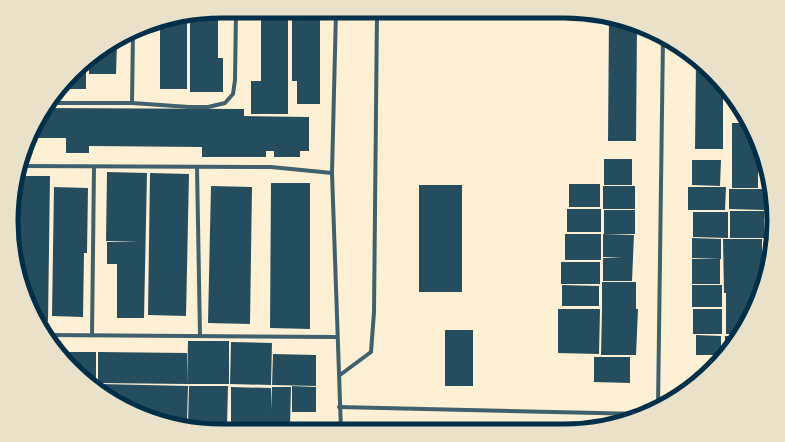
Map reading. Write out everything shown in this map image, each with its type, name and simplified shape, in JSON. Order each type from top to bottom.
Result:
[{"type":"street","points":[[56,103],[132,103],[208,107],[225,103],[233,94],[235,80],[236,18]]},
{"type":"street","points":[[336,18],[332,172],[340,424]]},
{"type":"street","points":[[340,375],[371,352],[374,312],[377,18]]},
{"type":"street","points":[[132,103],[133,38]]},
{"type":"street","points":[[658,401],[663,43]]},
{"type":"street","points":[[26,166],[197,168],[271,167],[332,172]]},
{"type":"street","points":[[92,335],[94,167]]},
{"type":"street","points":[[197,168],[200,335]]},
{"type":"street","points":[[53,335],[337,337]]},
{"type":"street","points":[[339,407],[627,414]]},
{"type":"building","points":[[218,18],[218,58],[223,58],[223,92],[190,92],[190,21]]},
{"type":"building","points":[[261,18],[288,18],[288,114],[251,114],[251,81],[261,81]]},
{"type":"building","points":[[292,18],[320,18],[320,104],[297,104],[297,81],[292,81]]},
{"type":"building","points":[[187,21],[187,89],[160,89],[160,28]]},
{"type":"building","points":[[609,23],[637,31],[636,141],[608,141]]},
{"type":"building","points":[[117,46],[116,74],[89,74],[89,66]]},
{"type":"building","points":[[696,66],[708,77],[723,94],[723,149],[695,149]]},
{"type":"building","points":[[86,69],[86,89],[66,89]]},
{"type":"building","points":[[52,108],[244,109],[244,116],[309,117],[309,151],[300,151],[300,157],[274,157],[274,151],[266,151],[266,157],[202,157],[202,147],[89,146],[89,153],[66,153],[66,138],[36,138]]},
{"type":"building","points":[[732,123],[742,123],[752,143],[758,162],[758,188],[732,188]]},
{"type":"building","points":[[604,159],[632,159],[632,185],[604,185]]},
{"type":"building","points":[[692,160],[721,160],[720,186],[692,185]]},
{"type":"building","points":[[107,172],[147,173],[144,318],[117,318],[117,264],[107,264],[107,242],[139,242],[106,241]]},
{"type":"building","points":[[150,173],[189,174],[186,316],[148,315]]},
{"type":"building","points":[[23,176],[50,176],[48,321],[44,321],[33,299],[22,261],[18,234],[18,208]]},
{"type":"building","points":[[271,183],[310,183],[310,329],[270,328]]},
{"type":"building","points":[[569,184],[600,184],[600,207],[569,207]]},
{"type":"building","points":[[419,185],[462,185],[462,292],[419,292]]},
{"type":"building","points":[[211,186],[252,187],[250,324],[208,323]]},
{"type":"building","points":[[603,186],[635,186],[635,209],[603,209]]},
{"type":"building","points":[[54,187],[88,188],[87,253],[84,253],[83,317],[52,316]]},
{"type":"building","points":[[688,187],[726,187],[725,210],[688,210]]},
{"type":"building","points":[[729,189],[764,189],[764,210],[729,209]]},
{"type":"building","points":[[567,209],[601,209],[601,232],[567,232]]},
{"type":"building","points":[[604,210],[635,210],[635,234],[604,234]]},
{"type":"building","points":[[730,211],[764,211],[764,238],[730,238]]},
{"type":"building","points":[[693,212],[728,212],[728,238],[693,237]]},
{"type":"building","points":[[565,234],[601,234],[601,260],[565,260]]},
{"type":"building","points":[[603,234],[634,235],[632,281],[603,281],[603,258],[622,257],[603,257]]},
{"type":"building","points":[[692,238],[721,239],[721,259],[692,258]]},
{"type":"building","points":[[723,239],[762,239],[762,265],[760,274],[752,299],[733,334],[726,334],[726,293],[724,293]]},
{"type":"building","points":[[692,259],[720,259],[720,284],[692,284]]},
{"type":"building","points":[[561,262],[600,262],[600,284],[561,284]]},
{"type":"building","points":[[602,282],[636,282],[636,309],[638,309],[636,355],[601,355]]},
{"type":"building","points":[[562,285],[599,286],[599,306],[562,306]]},
{"type":"building","points":[[692,285],[722,285],[722,307],[692,307]]},
{"type":"building","points":[[558,309],[600,309],[599,354],[558,353]]},
{"type":"building","points":[[693,309],[722,309],[722,334],[693,334]]},
{"type":"building","points":[[445,330],[473,330],[473,386],[445,386]]},
{"type":"building","points":[[696,335],[721,336],[721,350],[717,355],[696,355]]},
{"type":"building","points":[[725,336],[732,336],[725,345]]},
{"type":"building","points":[[188,341],[229,341],[229,384],[187,384]]},
{"type":"building","points":[[231,342],[272,343],[271,385],[230,384]]},
{"type":"building","points":[[66,352],[96,352],[96,380],[77,365]]},
{"type":"building","points":[[98,352],[187,353],[187,384],[98,383]]},
{"type":"building","points":[[273,354],[316,355],[316,386],[272,385]]},
{"type":"building","points":[[594,357],[630,357],[630,383],[594,382]]},
{"type":"building","points":[[100,384],[188,386],[187,420],[168,417],[143,409],[119,397]]},
{"type":"building","points":[[189,386],[228,386],[227,424],[208,424],[188,421]]},
{"type":"building","points":[[292,386],[316,387],[316,412],[292,412]]},
{"type":"building","points":[[231,387],[271,388],[271,410],[272,387],[291,387],[290,424],[249,422],[248,424],[231,424]]}]
